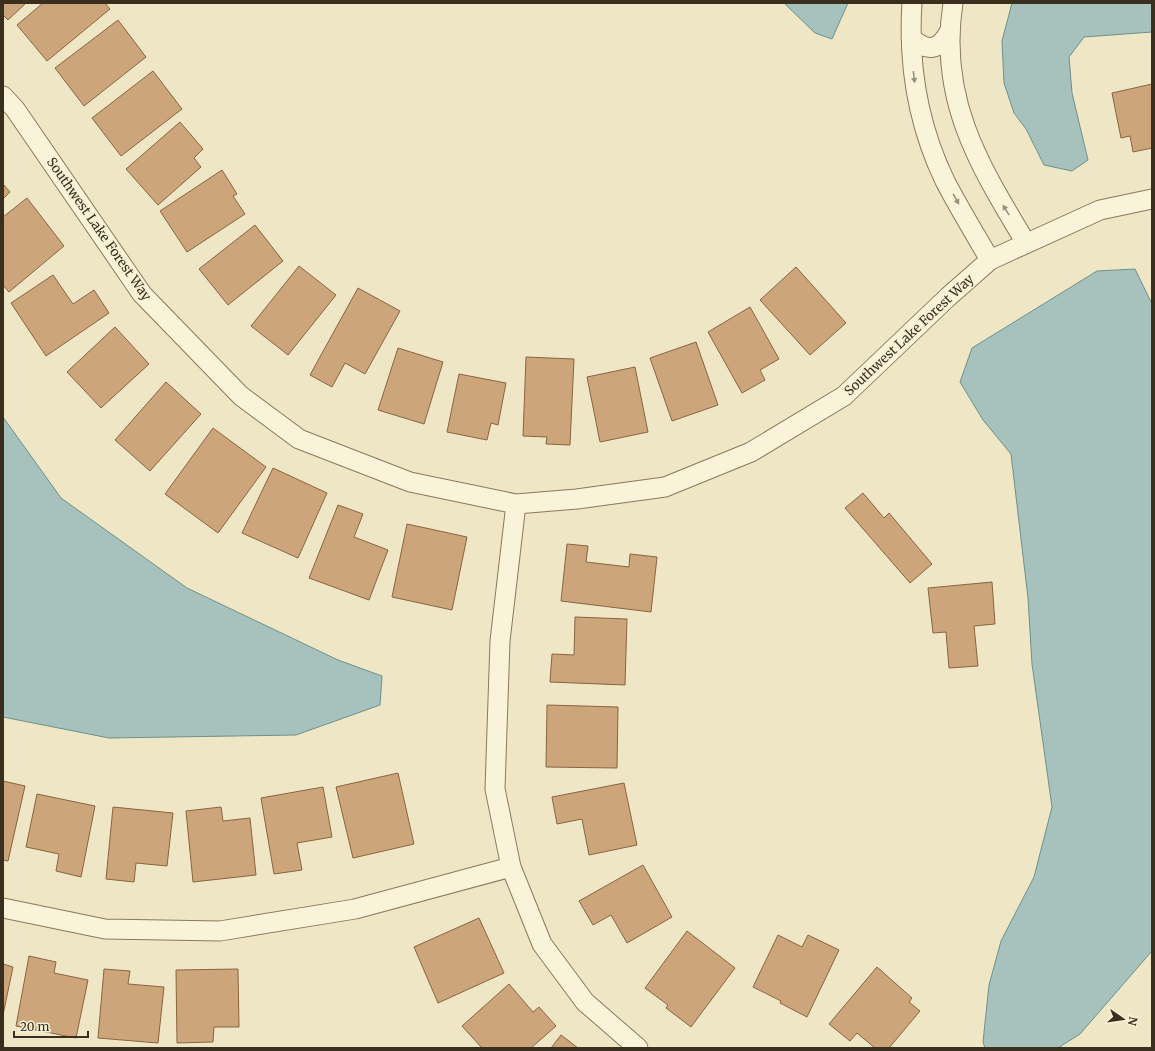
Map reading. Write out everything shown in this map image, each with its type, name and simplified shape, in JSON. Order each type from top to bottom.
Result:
[{"type":"street","points":[[912,3],[911,38],[914,75],[918,104],[928,139],[945,180],[990,260]]},
{"type":"street","points":[[953,3],[949,32],[950,60],[954,93],[977,157],[993,188],[1026,243]]},
{"type":"street","points":[[911,38],[924,47],[932,48],[945,40],[949,32]]},
{"type":"street","name":"Southwest Lake Forest Way","points":[[3,96],[15,109],[142,294],[241,396],[299,439],[410,482],[516,504],[577,500],[664,487],[751,452],[844,396],[948,297],[990,260],[1100,210],[1152,198]]},
{"type":"street","points":[[516,504],[500,641],[495,789],[511,867],[542,944],[585,1002],[638,1048]]},
{"type":"street","points":[[3,908],[105,930],[220,931],[355,909],[511,867]]},
{"type":"water","points":[[784,3],[848,3],[832,39],[815,33]]},
{"type":"water","points":[[1012,3],[1152,3],[1152,32],[1084,37],[1069,57],[1072,93],[1088,160],[1072,171],[1044,165],[1026,129],[1014,113],[1004,83],[1002,41]]},
{"type":"water","points":[[1135,269],[1152,304],[1152,951],[1080,1034],[1058,1048],[985,1048],[983,1042],[989,985],[1001,941],[1034,877],[1052,807],[1032,664],[1028,598],[1011,454],[983,420],[960,382],[972,348],[1097,271]]},
{"type":"water","points":[[3,417],[61,498],[187,588],[338,660],[382,676],[380,705],[296,735],[109,738],[3,717]]},
{"type":"building","points":[[3,3],[26,3],[8,20],[3,15]]},
{"type":"building","points":[[43,3],[105,3],[110,9],[47,61],[17,25]]},
{"type":"building","points":[[118,20],[146,57],[84,106],[55,68]]},
{"type":"building","points":[[153,71],[182,109],[121,156],[92,118]]},
{"type":"building","points":[[1152,84],[1152,148],[1133,152],[1130,136],[1121,138],[1112,93]]},
{"type":"building","points":[[180,122],[203,149],[194,158],[201,167],[158,205],[126,169]]},
{"type":"building","points":[[222,170],[237,194],[233,196],[245,214],[187,252],[160,211]]},
{"type":"building","points":[[3,184],[10,192],[3,199]]},
{"type":"building","points":[[27,198],[64,246],[9,292],[3,285],[3,217]]},
{"type":"building","points":[[255,225],[283,261],[228,305],[199,269]]},
{"type":"building","points":[[299,266],[336,295],[288,355],[251,326]]},
{"type":"building","points":[[796,267],[846,323],[810,355],[760,300]]},
{"type":"building","points":[[53,275],[73,304],[94,290],[109,313],[46,356],[11,303]]},
{"type":"building","points":[[358,288],[400,311],[365,374],[345,363],[332,387],[310,375]]},
{"type":"building","points":[[750,307],[779,359],[760,370],[765,380],[742,393],[708,332]]},
{"type":"building","points":[[115,327],[149,364],[101,408],[67,372]]},
{"type":"building","points":[[696,342],[718,405],[672,421],[650,358]]},
{"type":"building","points":[[398,348],[443,362],[424,424],[378,410]]},
{"type":"building","points":[[526,357],[574,359],[570,445],[546,444],[547,437],[523,436]]},
{"type":"building","points":[[635,367],[648,432],[600,442],[587,377]]},
{"type":"building","points":[[459,374],[506,383],[498,425],[491,423],[487,440],[447,432]]},
{"type":"building","points":[[166,382],[201,414],[150,471],[115,440]]},
{"type":"building","points":[[213,428],[266,467],[218,533],[165,494]]},
{"type":"building","points":[[273,468],[327,493],[298,558],[242,533]]},
{"type":"building","points":[[863,493],[884,518],[889,513],[932,564],[910,583],[845,508]]},
{"type":"building","points":[[338,505],[363,514],[354,537],[388,550],[369,600],[309,578]]},
{"type":"building","points":[[407,524],[467,537],[452,610],[392,597]]},
{"type":"building","points":[[567,544],[588,546],[586,562],[629,567],[630,554],[657,557],[651,612],[561,601]]},
{"type":"building","points":[[992,582],[995,624],[974,626],[978,666],[949,668],[946,632],[933,633],[928,588]]},
{"type":"building","points":[[575,617],[627,619],[625,685],[550,682],[552,654],[574,655]]},
{"type":"building","points":[[547,705],[618,707],[617,768],[546,767]]},
{"type":"building","points":[[398,773],[414,844],[353,858],[336,787]]},
{"type":"building","points":[[3,781],[25,786],[8,861],[3,860]]},
{"type":"building","points":[[624,783],[637,845],[589,855],[582,819],[557,824],[552,797]]},
{"type":"building","points":[[323,787],[332,837],[297,843],[302,870],[274,874],[261,798]]},
{"type":"building","points":[[37,794],[95,806],[81,877],[56,871],[59,854],[26,847]]},
{"type":"building","points":[[113,807],[173,813],[167,866],[136,863],[134,882],[106,879]]},
{"type":"building","points":[[221,807],[223,821],[250,818],[256,875],[193,882],[186,811]]},
{"type":"building","points":[[643,865],[672,917],[627,943],[611,915],[593,925],[579,901]]},
{"type":"building","points":[[479,918],[504,973],[438,1003],[414,947]]},
{"type":"building","points":[[687,931],[735,968],[691,1027],[666,1008],[668,1005],[645,988]]},
{"type":"building","points":[[778,935],[802,947],[808,935],[839,950],[807,1017],[780,1003],[781,1001],[753,987]]},
{"type":"building","points":[[29,956],[56,962],[54,973],[88,980],[76,1038],[16,1026]]},
{"type":"building","points":[[3,964],[13,967],[3,1015]]},
{"type":"building","points":[[877,967],[912,998],[909,1002],[920,1011],[889,1048],[875,1048],[857,1033],[850,1041],[829,1024]]},
{"type":"building","points":[[104,969],[130,971],[128,984],[164,987],[158,1043],[98,1038]]},
{"type":"building","points":[[238,969],[239,1027],[214,1027],[213,1042],[177,1043],[176,970]]},
{"type":"building","points":[[509,984],[533,1012],[539,1007],[556,1026],[531,1048],[482,1048],[462,1026]]},
{"type":"building","points":[[561,1035],[578,1048],[551,1048]]}]
